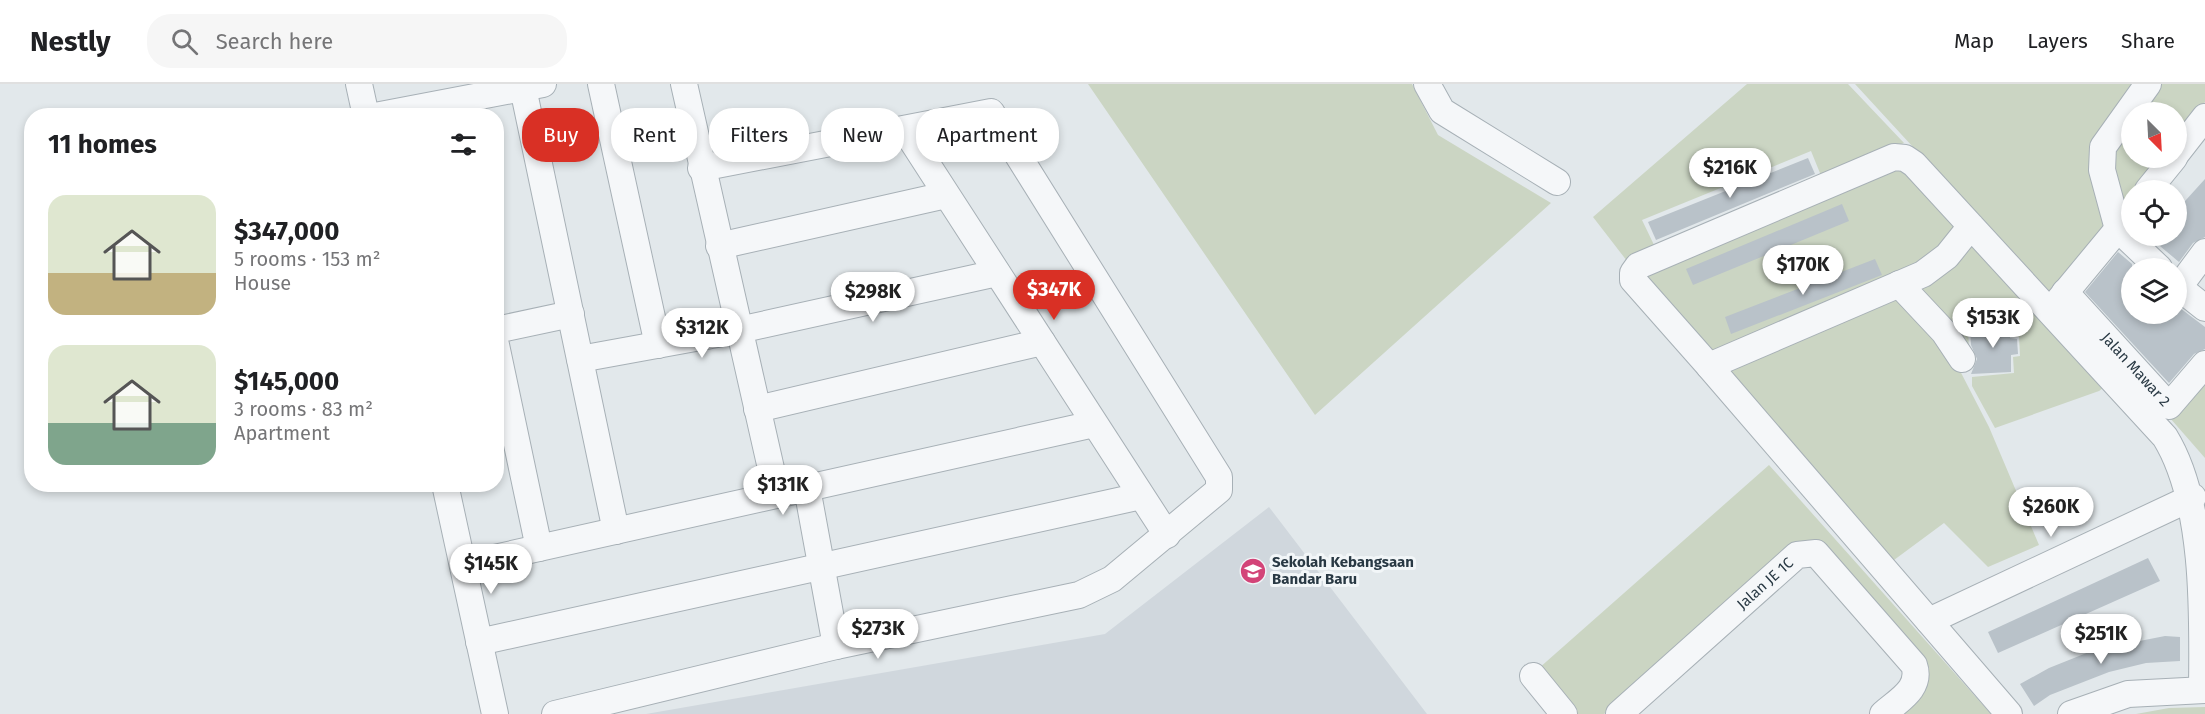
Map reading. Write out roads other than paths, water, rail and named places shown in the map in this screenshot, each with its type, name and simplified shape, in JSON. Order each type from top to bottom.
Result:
[{"type":"street","points":[[359,84],[364,108]]},
{"type":"street","points":[[601,84],[658,345]]},
{"type":"street","points":[[684,84],[701,168],[777,495]]},
{"type":"street","points":[[1427,84],[1442,111],[1557,182]]},
{"type":"street","points":[[2121,212],[2102,170],[2103,147],[2148,84]]},
{"type":"street","points":[[451,108],[533,86],[571,314],[616,531]]},
{"type":"street","points":[[555,714],[836,646],[1078,596],[1112,579],[1167,535],[1219,490],[1219,477],[991,112],[904,130],[1167,535]]},
{"type":"street","points":[[2187,140],[2205,117]]},
{"type":"street","points":[[701,168],[821,146]]},
{"type":"street","points":[[2009,714],[1633,280],[1633,273],[1638,266],[1894,157],[1905,158],[1914,164],[1971,225],[2058,301],[2179,458],[2195,491],[2204,589],[2204,689],[2128,694],[2071,714]]},
{"type":"street","points":[[2156,180],[2166,168]]},
{"type":"street","points":[[719,246],[946,195]]},
{"type":"street","points":[[1709,366],[1936,266],[1971,225]]},
{"type":"street","points":[[2058,301],[2121,226]]},
{"type":"street","points":[[2187,275],[2205,252]]},
{"type":"street","points":[[580,359],[739,330],[997,273]]},
{"type":"street","points":[[1899,284],[1944,332],[1962,359]]},
{"type":"street","points":[[2187,293],[2205,308]]},
{"type":"street","name":"Jalan Mawar 2","points":[[2058,301],[2169,406],[2205,364]]},
{"type":"street","points":[[504,328],[571,314]]},
{"type":"street","points":[[757,409],[1042,342]]},
{"type":"street","points":[[504,383],[539,548]]},
{"type":"street","points":[[463,565],[1094,423]]},
{"type":"street","points":[[807,488],[836,646]]},
{"type":"street","points":[[1929,621],[2195,491]]},
{"type":"street","points":[[447,492],[495,714]]},
{"type":"street","points":[[480,642],[1141,496]]},
{"type":"street","name":"Jalan JE 1C","points":[[1619,714],[1797,555],[1806,552],[1816,553],[1914,665],[1918,675],[1915,686],[1884,714]]},
{"type":"street","points":[[1533,676],[1564,714]]},
{"type":"place","name":"Sekolah Kebangsaan Bandar Baru","points":[[1253,571]]}]
